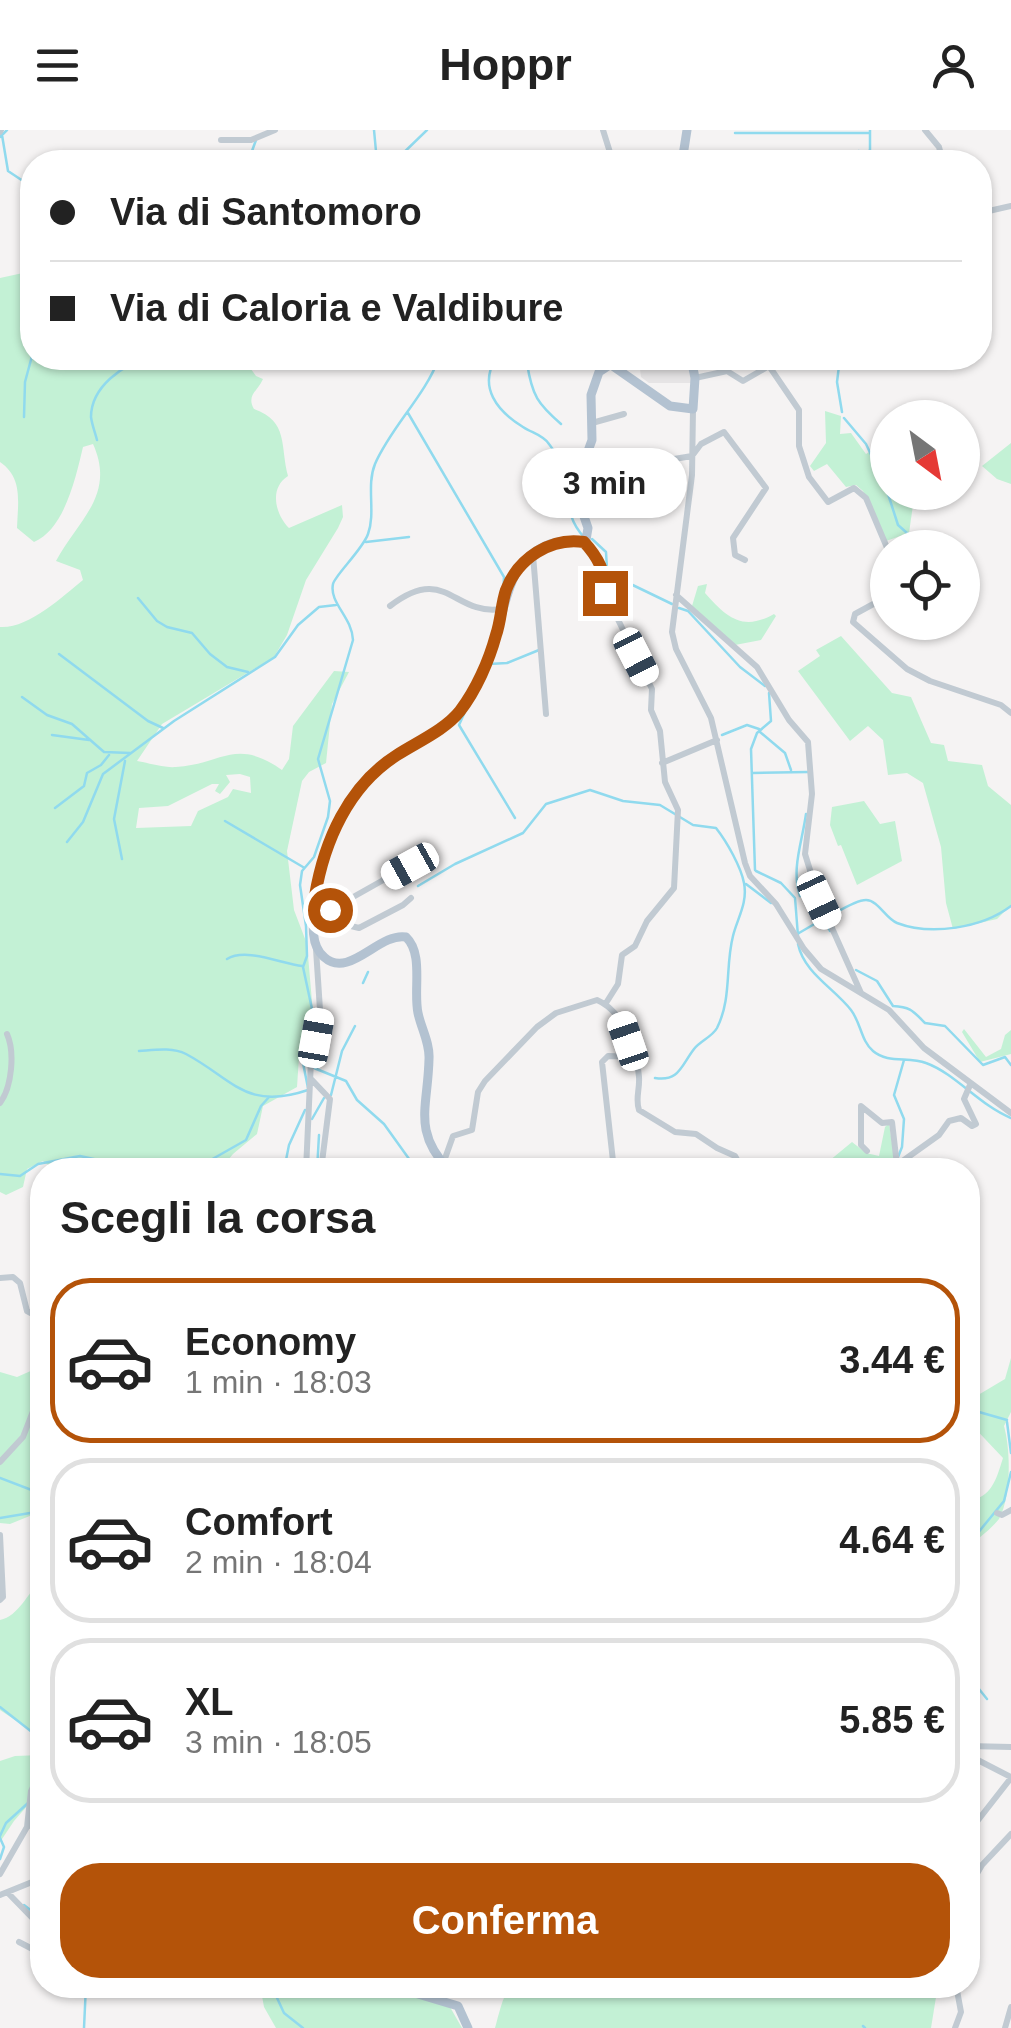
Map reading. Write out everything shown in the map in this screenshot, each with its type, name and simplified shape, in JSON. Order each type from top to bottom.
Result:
[{"type":"main road","points":[[439,1158],[424,1130],[429,1056],[418,1013],[413,944],[406,936],[396,936],[352,959],[337,964],[328,960],[316,948],[315,896],[322,858],[338,819],[386,763],[460,711],[488,659],[510,582],[533,555],[555,542],[586,538],[578,498],[592,440],[595,380],[606,370]]},
{"type":"main road","points":[[625,370],[670,406],[694,409],[693,370]]},
{"type":"main road","points":[[431,1998],[458,2006],[468,2028]]},
{"type":"street","points":[[222,140],[251,140],[276,130]]},
{"type":"street","points":[[925,130],[940,150]]},
{"type":"street","points":[[695,378],[727,371],[744,381],[762,370]]},
{"type":"street","points":[[772,370],[799,410],[799,446],[811,480],[828,502],[854,488],[866,498],[880,530]]},
{"type":"street","points":[[694,409],[672,632],[717,740],[748,873],[780,909],[816,964],[888,1010],[924,1048],[1011,1114]]},
{"type":"street","points":[[591,423],[624,414]]},
{"type":"street","points":[[642,476],[662,461],[692,456],[701,444],[724,432],[766,488],[732,538],[735,555],[745,560]]},
{"type":"street","points":[[586,538],[598,560],[605,593],[652,689],[651,710],[660,731],[665,782],[678,810],[674,888],[647,921],[635,946],[622,955],[618,984],[606,1004]]},
{"type":"street","points":[[533,555],[546,714]]},
{"type":"street","points":[[390,606],[422,588],[443,590],[486,612],[501,609]]},
{"type":"street","points":[[674,602],[757,667],[789,720],[808,742],[812,794],[805,854],[819,900],[862,994]]},
{"type":"street","points":[[870,606],[855,614],[853,622],[870,637]]},
{"type":"street","points":[[873,640],[906,669],[1002,705],[1011,713]]},
{"type":"street","points":[[662,763],[717,740]]},
{"type":"street","points":[[330,910],[410,866]]},
{"type":"street","points":[[315,896],[347,925],[362,927],[411,898]]},
{"type":"street","points":[[307,1158],[311,1060],[320,1010],[316,948]]},
{"type":"street","points":[[448,1158],[453,1136],[470,1132],[482,1084],[536,1027],[568,1007],[598,1000],[621,1018],[639,1070],[639,1110],[675,1132],[696,1134],[737,1158]]},
{"type":"street","points":[[0,1103],[10,1086],[11,1044],[7,1034]]},
{"type":"street","points":[[613,1158],[602,1062],[608,1056],[634,1057]]},
{"type":"street","points":[[311,1080],[328,1095],[322,1158]]},
{"type":"street","points":[[907,1158],[939,1135],[949,1121],[964,1118],[974,1126],[975,1116],[965,1096],[970,1086]]},
{"type":"street","points":[[868,1151],[861,1145],[861,1106],[882,1123],[892,1122],[894,1158]]},
{"type":"street","points":[[0,1278],[16,1279],[30,1313]]},
{"type":"street","points":[[0,1462],[22,1438],[30,1418]]},
{"type":"street","points":[[998,1513],[1011,1510]]},
{"type":"street","points":[[0,1535],[0,1600]]},
{"type":"street","points":[[980,1746],[1011,1747]]},
{"type":"street","points":[[980,1761],[1011,1777],[980,1817]]},
{"type":"street","points":[[0,1874],[28,1826],[30,1793]]},
{"type":"street","points":[[980,1868],[1011,1834]]},
{"type":"street","points":[[30,1883],[4,1894],[30,1917]]},
{"type":"street","points":[[19,1942],[30,1948]]},
{"type":"street","points":[[955,2028],[960,2012],[958,1998]]},
{"type":"street","points":[[1004,2028],[1011,2006]]},
{"type":"shaded area","points":[[640,370],[690,370],[692,383],[649,383],[641,377]]},
{"type":"green space","points":[[20,274],[20,370],[252,370],[263,379],[252,397],[254,409],[273,420],[281,436],[288,476],[278,487],[276,501],[284,522],[289,528],[342,505],[343,517],[306,580],[287,635],[274,657],[162,724],[137,761],[176,767],[240,754],[266,760],[282,770],[289,759],[293,726],[334,671],[349,672],[332,704],[326,763],[302,781],[287,851],[294,910],[307,944],[313,1013],[300,1042],[297,1087],[263,1106],[257,1134],[230,1158],[30,1158],[23,1187],[6,1195],[0,1192],[0,627],[33,617],[83,580],[80,570],[56,561],[91,506],[100,478],[93,444],[83,447],[61,514],[54,526],[34,542],[17,528],[16,483],[0,462],[0,278]],"holes":[[[226,775],[250,777],[251,793],[233,789],[228,797],[198,811],[191,826],[136,828],[139,808],[168,806],[212,784],[219,784],[215,791],[220,794],[230,782]]]},
{"type":"green space","points":[[825,411],[841,416],[840,434],[851,433],[866,454],[870,451],[870,506],[863,491],[856,485],[846,487],[827,464],[814,471],[810,466],[826,443]]},
{"type":"green space","points":[[1011,443],[1011,484],[997,479],[982,466]]},
{"type":"green space","points":[[872,510],[912,510],[909,530],[881,530]]},
{"type":"green space","points":[[707,584],[705,593],[736,619],[753,622],[776,616],[761,640],[735,645],[692,606],[698,586]]},
{"type":"green space","points":[[841,636],[892,693],[911,697],[931,743],[944,745],[948,761],[982,765],[988,786],[1011,805],[1011,905],[997,919],[953,929],[946,903],[941,847],[923,783],[907,773],[888,775],[883,740],[868,726],[850,741],[798,671],[820,656],[816,650]]},
{"type":"green space","points":[[864,801],[880,824],[895,821],[902,861],[857,885],[830,825],[832,807]]},
{"type":"green space","points":[[964,1029],[986,1057],[1001,1049],[1011,1030],[1011,1054],[980,1062],[962,1032]]},
{"type":"green space","points":[[889,1123],[894,1158],[833,1158],[852,1142],[866,1153],[879,1156]]},
{"type":"green space","points":[[1011,1358],[1011,1412],[1004,1426],[1009,1461],[1006,1499],[999,1519],[980,1537],[980,1497],[995,1480],[1003,1458],[980,1434],[980,1394],[1005,1379]]},
{"type":"green space","points":[[30,1371],[30,1516],[10,1524],[0,1523],[0,1372],[17,1377]]},
{"type":"green space","points":[[30,1594],[30,1730],[0,1710],[0,1620],[18,1609]]},
{"type":"green space","points":[[30,1755],[30,1803],[0,1842],[0,1761]]},
{"type":"green space","points":[[262,1998],[420,1998],[450,2007],[462,2028],[276,2028]]},
{"type":"green space","points":[[936,1998],[931,2028],[495,2028],[503,2000]]},
{"type":"waterway","points":[[0,137],[7,130]]},
{"type":"waterway","points":[[374,130],[376,150]]},
{"type":"waterway","points":[[406,150],[427,130]]},
{"type":"waterway","points":[[870,130],[870,150]]},
{"type":"waterway","points":[[735,133],[870,133]]},
{"type":"waterway","points":[[2,135],[8,171],[20,179]]},
{"type":"waterway","points":[[252,150],[256,140]]},
{"type":"waterway","points":[[24,417],[28,370]]},
{"type":"waterway","points":[[97,440],[92,406],[102,387],[121,370]]},
{"type":"waterway","points":[[308,1088],[301,1053],[312,1009],[303,967],[307,956],[306,926],[300,885],[302,871],[314,857],[328,817],[330,801],[318,759],[353,640],[334,598],[333,584],[368,534],[375,464],[434,370]]},
{"type":"waterway","points":[[491,370],[490,388],[498,406],[514,421],[541,436],[556,455],[571,516],[584,537]]},
{"type":"waterway","points":[[528,370],[541,405],[561,424]]},
{"type":"waterway","points":[[838,370],[842,412]]},
{"type":"waterway","points":[[408,413],[504,577],[503,594]]},
{"type":"waterway","points":[[844,418],[870,453]]},
{"type":"waterway","points":[[893,510],[904,530]]},
{"type":"waterway","points":[[366,542],[409,537]]},
{"type":"waterway","points":[[592,539],[606,552],[607,569],[614,576],[672,604]]},
{"type":"waterway","points":[[138,598],[157,621],[192,633],[227,667],[248,672]]},
{"type":"waterway","points":[[67,842],[83,822],[103,774],[174,721],[275,657],[298,625],[319,607],[336,605]]},
{"type":"waterway","points":[[679,608],[688,611],[740,667],[765,686]]},
{"type":"waterway","points":[[489,664],[507,663],[539,650]]},
{"type":"waterway","points":[[59,654],[163,728]]},
{"type":"waterway","points":[[755,870],[751,749],[757,733],[771,721],[769,693]]},
{"type":"waterway","points":[[22,697],[47,715],[72,724],[104,752],[130,753]]},
{"type":"waterway","points":[[468,705],[459,725],[515,818]]},
{"type":"waterway","points":[[722,735],[747,725],[759,729]]},
{"type":"waterway","points":[[760,732],[785,753],[791,770]]},
{"type":"waterway","points":[[52,735],[89,740]]},
{"type":"waterway","points":[[55,808],[84,786],[87,773],[109,755]]},
{"type":"waterway","points":[[122,859],[114,819],[125,761]]},
{"type":"waterway","points":[[752,773],[808,772]]},
{"type":"waterway","points":[[418,886],[523,833],[546,804],[590,790],[623,801],[660,805],[693,825],[716,828],[737,862],[745,890],[731,948],[725,1005],[715,1031],[697,1046],[679,1071],[669,1078],[655,1078]]},
{"type":"waterway","points":[[806,814],[797,866],[798,886],[800,896],[815,894]]},
{"type":"waterway","points":[[225,821],[303,867]]},
{"type":"waterway","points":[[756,871],[781,883],[795,898],[798,936]]},
{"type":"waterway","points":[[746,884],[771,903]]},
{"type":"waterway","points":[[830,916],[866,900],[897,923],[940,929],[986,920],[1011,906]]},
{"type":"waterway","points":[[819,906],[830,931]]},
{"type":"waterway","points":[[799,933],[823,919]]},
{"type":"waterway","points":[[798,944],[813,972],[851,1010],[873,1051],[937,1068],[1011,1118]]},
{"type":"waterway","points":[[227,959],[254,955],[302,966]]},
{"type":"waterway","points":[[856,970],[877,981],[893,1006],[911,1010],[925,1023],[945,1026],[983,1065],[1005,1057],[1011,1065]]},
{"type":"waterway","points":[[363,983],[368,972]]},
{"type":"waterway","points":[[331,1095],[342,1051],[355,1026]]},
{"type":"waterway","points":[[139,1051],[181,1052],[255,1094],[287,1096],[308,1090]]},
{"type":"waterway","points":[[898,1157],[904,1119],[894,1095],[904,1060]]},
{"type":"waterway","points":[[314,1068],[346,1081],[357,1100],[384,1124],[408,1158]]},
{"type":"waterway","points":[[214,1158],[246,1140],[269,1097]]},
{"type":"waterway","points":[[312,1119],[324,1098]]},
{"type":"waterway","points":[[286,1158],[305,1110]]},
{"type":"waterway","points":[[318,1158],[319,1135]]},
{"type":"waterway","points":[[70,1158],[89,1158]]},
{"type":"waterway","points":[[0,1174],[20,1176],[30,1169]]},
{"type":"waterway","points":[[980,1412],[1007,1420]]},
{"type":"waterway","points":[[1007,1422],[1011,1453]]},
{"type":"waterway","points":[[980,1530],[1004,1501],[1011,1472]]},
{"type":"waterway","points":[[0,1478],[30,1489]]},
{"type":"waterway","points":[[0,1518],[30,1513]]},
{"type":"waterway","points":[[980,1690],[987,1699]]},
{"type":"waterway","points":[[0,1707],[30,1731]]},
{"type":"waterway","points":[[0,1836],[6,1823],[28,1803]]},
{"type":"waterway","points":[[0,1838],[4,1847],[0,1859]]},
{"type":"waterway","points":[[24,1905],[30,1910]]},
{"type":"waterway","points":[[84,2028],[85,1998]]},
{"type":"waterway","points":[[277,1998],[284,2013],[303,2028]]},
{"type":"route","points":[[330,910],[315,896],[322,858],[336,824],[386,763],[453,718],[466,702],[496,638],[507,588],[515,575],[548,544],[584,542],[598,560],[605,593]]}]
